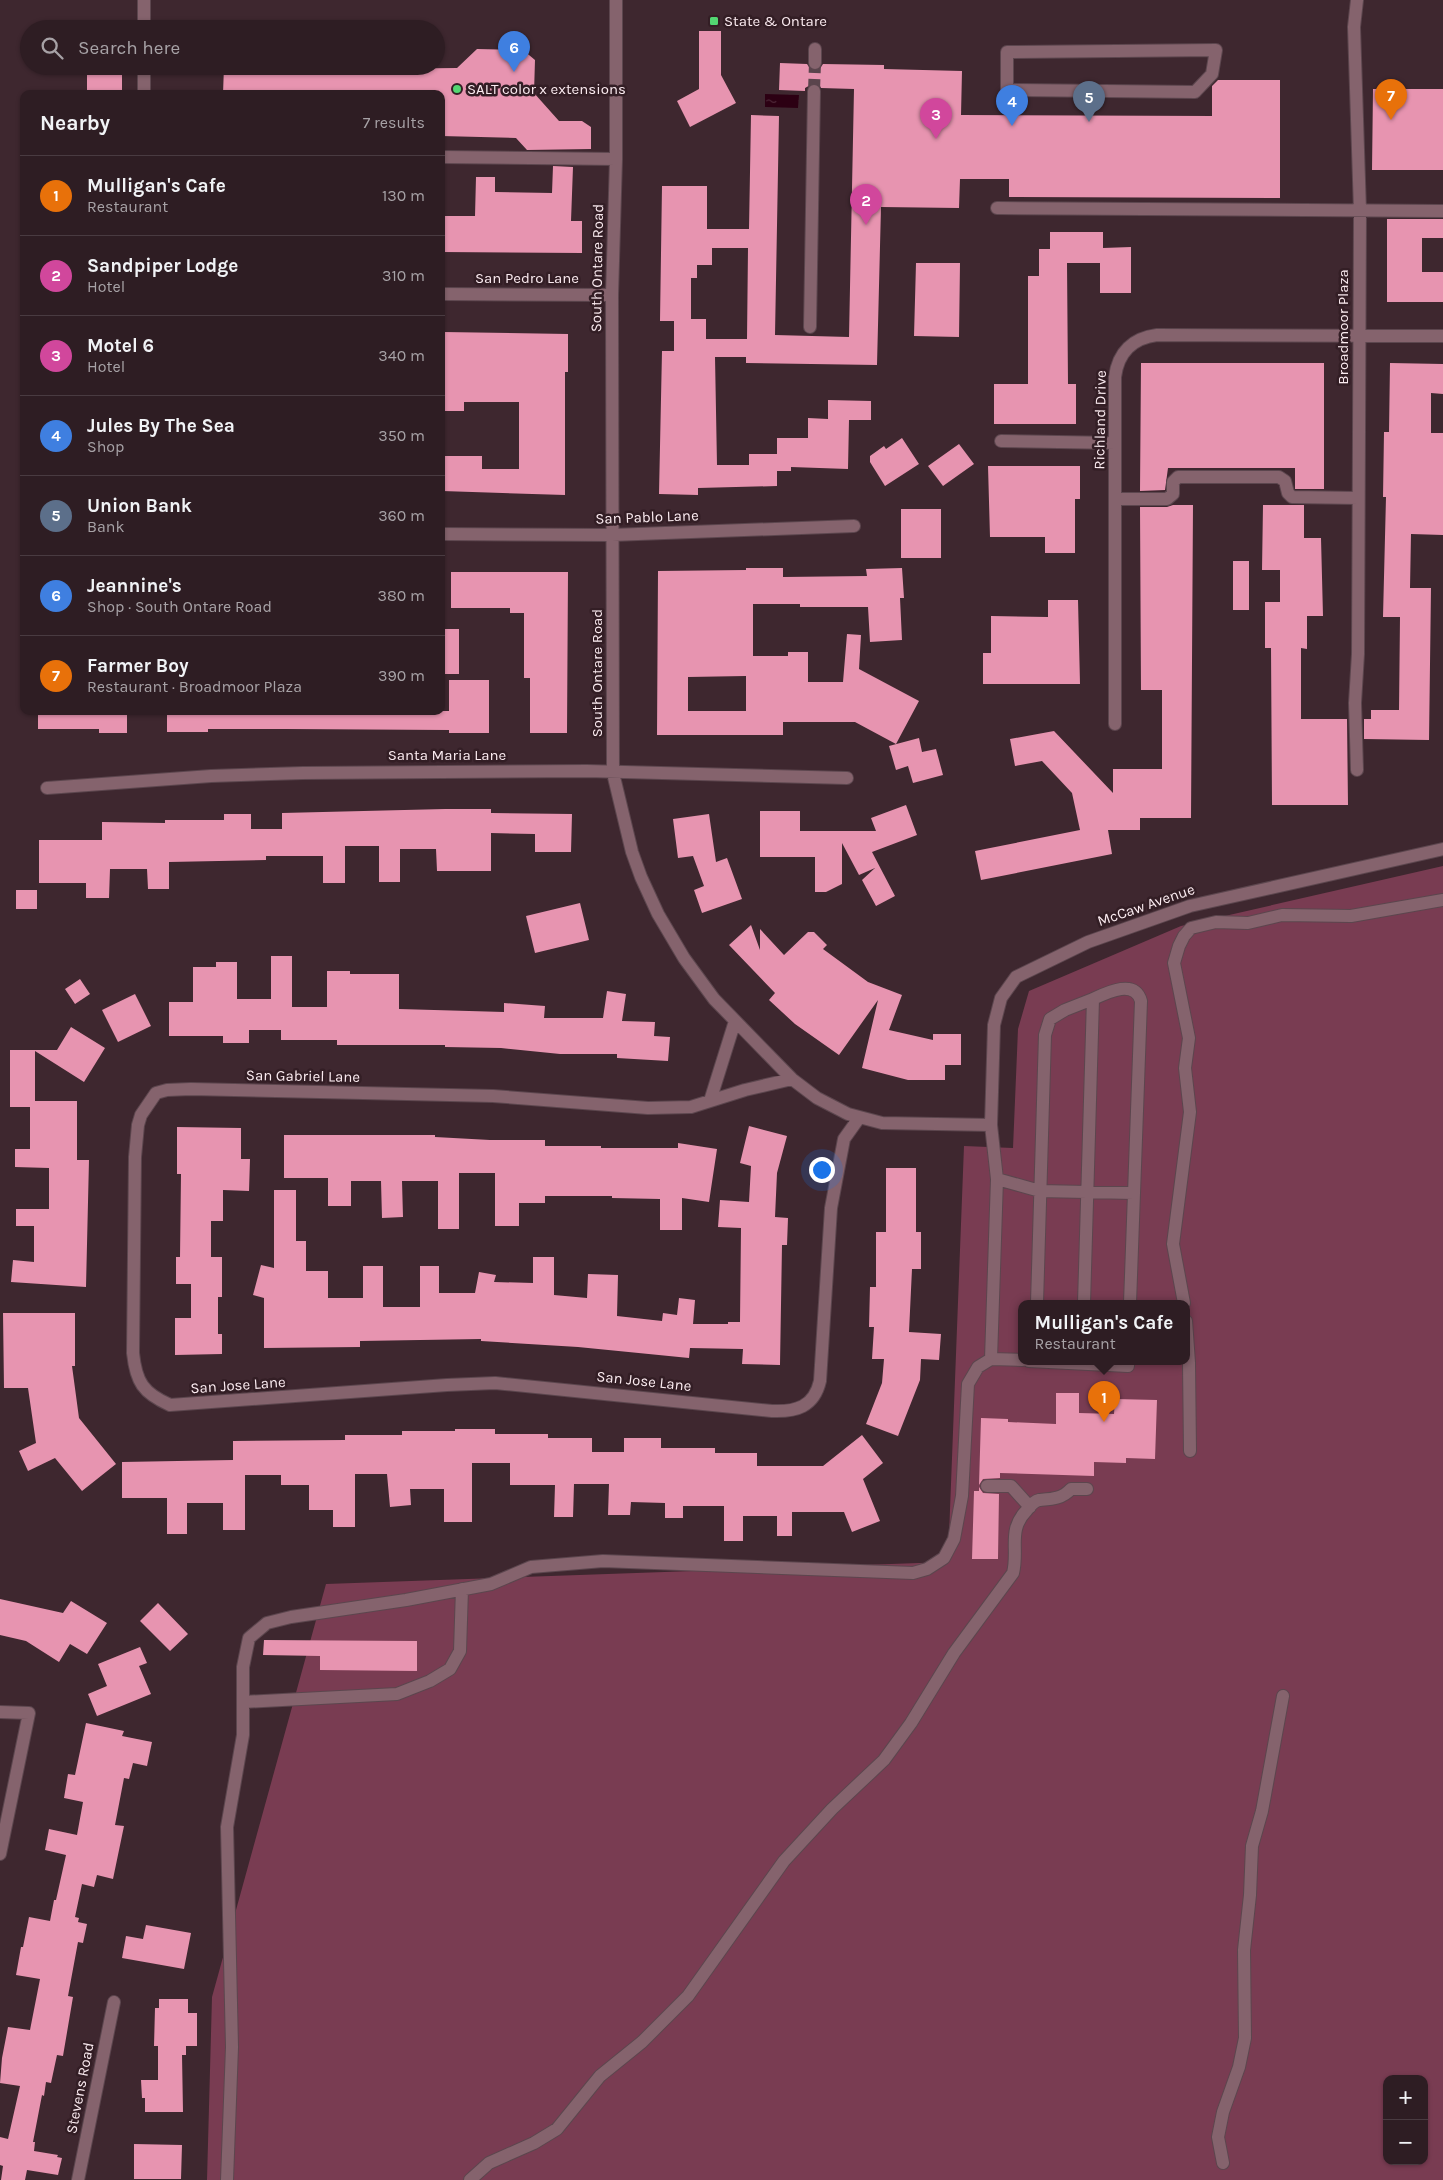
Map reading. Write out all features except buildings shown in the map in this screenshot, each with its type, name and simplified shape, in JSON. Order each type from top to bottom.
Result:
[{"type":"street","points":[[144,0],[144,20]]},
{"type":"street","name":"South Ontare Road","points":[[616,0],[616,160],[612,295],[613,773],[632,852],[658,914],[689,965],[714,999],[792,1079],[816,1098],[858,1118],[882,1124],[991,1125]]},
{"type":"street","name":"Broadmoor Plaza","points":[[1357,0],[1354,27],[1360,211],[1357,770]]},
{"type":"street","points":[[815,49],[815,63]]},
{"type":"street","points":[[1216,50],[1212,74],[1195,92],[1007,90],[1007,52],[1216,50]]},
{"type":"street","points":[[144,75],[144,90]]},
{"type":"street","points":[[810,327],[814,91]]},
{"type":"street","points":[[445,157],[616,160]]},
{"type":"street","points":[[997,208],[1443,211]]},
{"type":"street","name":"San Pedro Lane","points":[[445,294],[612,295]]},
{"type":"street","name":"Richland Drive","points":[[1115,724],[1117,366],[1128,347],[1141,338],[1157,335],[1443,336]]},
{"type":"street","points":[[1002,441],[1116,443]]},
{"type":"street","points":[[1115,499],[1167,500],[1172,494],[1173,482],[1178,477],[1279,477],[1285,481],[1288,493],[1292,497],[1358,498]]},
{"type":"street","name":"San Pablo Lane","points":[[445,534],[612,535],[854,526]]},
{"type":"street","name":"Santa Maria Lane","points":[[47,788],[211,776],[294,773],[577,771],[847,778]]},
{"type":"street","name":"McCaw Avenue","points":[[991,1359],[997,1179],[991,1125],[996,1012],[1001,998],[1016,977],[1088,942],[1190,906],[1443,848]]},
{"type":"street","points":[[1183,1300],[1173,1244],[1190,1112],[1185,1068],[1189,1038],[1174,963],[1184,936],[1191,928],[1216,922],[1248,923],[1282,915],[1351,916],[1443,900]]},
{"type":"street","points":[[1038,1300],[1045,1035],[1047,1026],[1050,1019],[1065,1010],[1114,989],[1127,989],[1139,994],[1141,1001],[1130,1300]]},
{"type":"street","points":[[1084,1300],[1093,999]]},
{"type":"street","points":[[710,1101],[735,1021]]},
{"type":"street","name":"San Gabriel Lane","points":[[181,1405],[170,1405],[159,1401],[139,1384],[133,1353],[135,1157],[141,1115],[156,1093],[168,1090],[191,1089],[493,1096],[648,1108],[691,1107],[758,1086],[792,1079]]},
{"type":"street","name":"San Jose Lane","points":[[181,1405],[495,1383],[772,1411],[787,1412],[799,1408],[817,1393],[820,1381],[831,1208],[844,1139],[858,1118]]},
{"type":"street","points":[[997,1179],[1040,1191],[1134,1193]]},
{"type":"street","points":[[227,2180],[232,2046],[227,1827],[243,1735],[243,1667],[249,1638],[267,1623],[291,1616],[406,1600],[491,1584],[531,1567],[603,1561],[913,1573],[927,1569],[944,1558],[954,1539],[962,1496],[968,1384],[978,1368],[991,1359],[1018,1360]]},
{"type":"street","points":[[1189,1365],[1190,1451]]},
{"type":"street","points":[[987,1486],[1011,1486],[1030,1507]]},
{"type":"street","points":[[470,2180],[489,2163],[534,2142],[556,2129],[600,2076],[642,2042],[688,1996],[784,1861],[832,1809],[884,1760],[911,1723],[954,1654],[1013,1573],[1015,1562],[1015,1528],[1020,1517],[1036,1500],[1047,1500],[1065,1496],[1071,1489],[1087,1489]]},
{"type":"street","points":[[243,1702],[397,1694],[430,1681],[450,1669],[460,1651],[462,1589]]},
{"type":"street","points":[[1223,2163],[1218,2138],[1223,2112],[1239,2067],[1245,2038],[1244,1950],[1250,1896],[1252,1846],[1262,1811],[1283,1696]]},
{"type":"street","points":[[0,1712],[29,1713],[0,1854]]},
{"type":"street","name":"Stevens Road","points":[[78,2180],[114,2002]]},
{"type":"shaded area","points":[[1443,866],[1443,2180],[207,2180],[212,1997],[326,1584],[948,1562],[964,1146],[1013,1148],[1018,1029],[1029,991],[1181,926]]},
{"type":"water","points":[[765,94],[799,95],[798,108],[765,107]]},
{"type":"tunnel","points":[[814,91],[815,63]]},
{"type":"place","name":"State & Ontare","points":[[714,21]]},
{"type":"place","name":"Jeannine's","points":[[514,72]]},
{"type":"place","name":"SALT color x extensions","points":[[457,89]]},
{"type":"place","name":"Farmer Boy","points":[[1391,120]]},
{"type":"place","name":"Union Bank","points":[[1089,122]]},
{"type":"place","name":"Jules By The Sea","points":[[1012,126]]},
{"type":"place","name":"Motel 6","points":[[936,139]]},
{"type":"place","name":"Sandpiper Lodge","points":[[866,225]]},
{"type":"place","name":"Mulligan's Cafe","points":[[1104,1422]]}]
